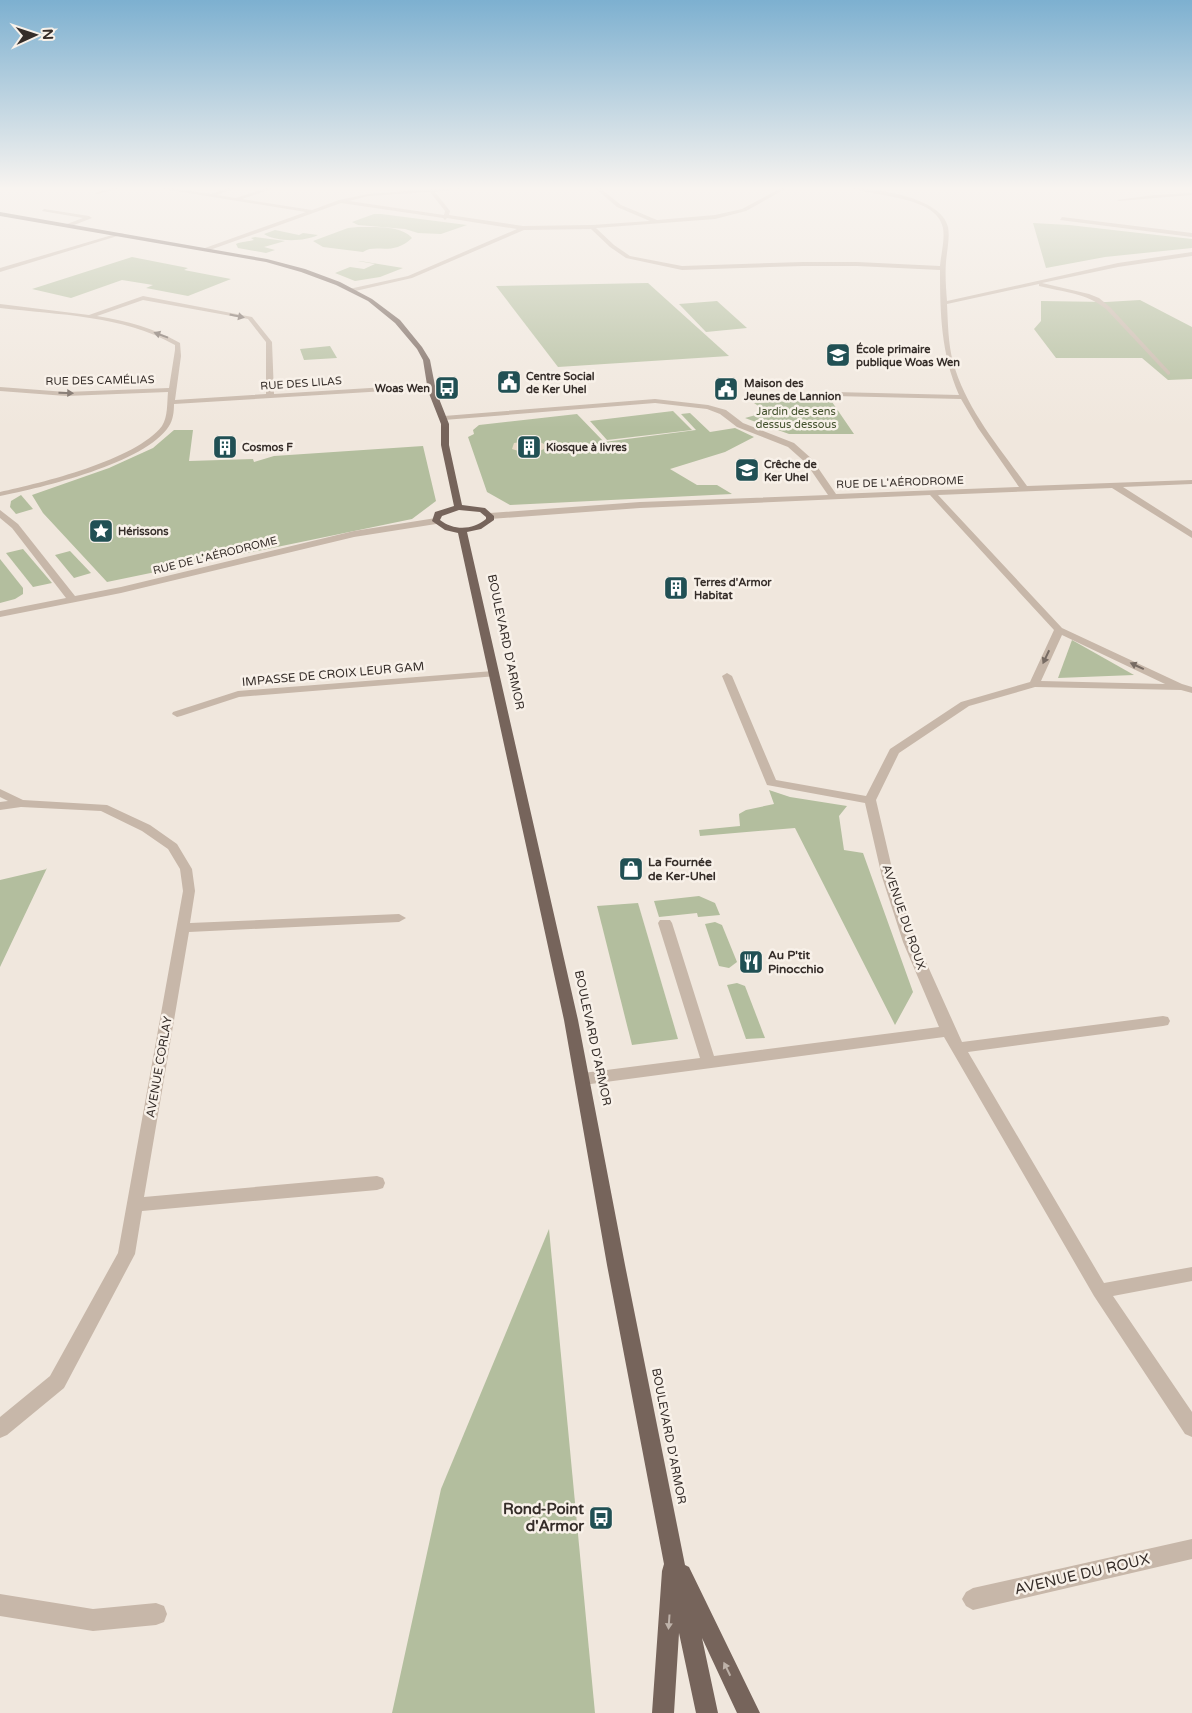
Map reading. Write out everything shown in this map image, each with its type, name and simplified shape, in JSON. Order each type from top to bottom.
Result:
[{"type":"main road","points":[[291,268],[350,290],[380,306],[408,332],[421,350],[430,366],[431,389],[436,405],[444,418],[447,436],[444,445],[458,507]]},
{"type":"main road","points":[[458,507],[475,508],[488,512],[490,516],[486,524],[480,527],[462,530],[445,528],[436,521],[438,514],[458,507]]},
{"type":"main road","name":"BOULEVARD D'ARMOR","points":[[462,530],[583,1079],[616,1265],[673,1556],[707,1713]]},
{"type":"main road","points":[[663,1713],[673,1556]]},
{"type":"main road","name":"BOULEVARD D'ARMOR","points":[[673,1556],[749,1713]]},
{"type":"street","points":[[350,290],[410,277],[431,268]]},
{"type":"street","points":[[943,268],[945,330],[950,362],[962,397],[1025,489]]},
{"type":"street","points":[[945,303],[1105,268]]},
{"type":"street","points":[[1036,284],[1097,299],[1108,308],[1168,373]]},
{"type":"street","points":[[944,289],[954,290]]},
{"type":"street","points":[[963,291],[990,294]]},
{"type":"street","points":[[88,317],[143,298],[250,318],[268,342],[270,396]]},
{"type":"street","points":[[0,306],[88,317],[166,335],[178,344],[179,354],[172,390],[172,402],[166,425],[153,438],[132,451],[97,466],[0,494]]},
{"type":"street","name":"RUE DES LILAS","points":[[172,402],[402,388],[431,389]]},
{"type":"street","name":"RUE DES CAMÉLIAS","points":[[0,389],[66,394],[172,390]]},
{"type":"street","points":[[834,394],[962,397]]},
{"type":"street","points":[[444,418],[655,401],[708,407],[723,412],[740,425],[792,445],[809,461],[834,497]]},
{"type":"street","name":"RUE DE L'AÉRODROME","points":[[490,516],[640,505],[1192,482]]},
{"type":"street","points":[[1115,486],[1192,535]]},
{"type":"street","points":[[932,493],[1059,630],[1187,688]]},
{"type":"street","points":[[0,513],[5,520],[15,526],[73,600]]},
{"type":"street","name":"RUE DE L'AÉRODROME","points":[[0,614],[129,588],[354,534],[436,521]]},
{"type":"street","points":[[1034,684],[1059,630]]},
{"type":"street","name":"IMPASSE DE CROIX LEUR GAM","points":[[177,714],[238,694],[493,674]]},
{"type":"street","points":[[727,676],[772,783],[870,800],[894,751],[965,704],[1034,684],[1187,688]]},
{"type":"street","name":"AVENUE CORLAY","points":[[0,792],[21,803]]},
{"type":"street","name":"AVENUE DU ROUX","points":[[870,800],[894,895],[910,942],[948,1031],[1100,1291],[1192,1428]]},
{"type":"street","name":"AVENUE CORLAY","points":[[0,806],[21,803],[103,808],[146,828],[173,847],[186,869],[189,891],[126,1254],[57,1382],[0,1429]]},
{"type":"street","points":[[183,928],[399,918]]},
{"type":"street","points":[[666,922],[709,1063]]},
{"type":"street","points":[[958,1048],[1163,1022]]},
{"type":"street","points":[[583,1079],[948,1031]]},
{"type":"street","points":[[134,1205],[376,1183]]},
{"type":"street","points":[[1100,1291],[1192,1274]]},
{"type":"street","name":"AVENUE DU ROUX","points":[[973,1599],[1192,1550]]},
{"type":"street","points":[[0,1605],[93,1620],[156,1614]]},
{"type":"green space","points":[[98,268],[188,268],[184,270],[231,279],[188,296],[146,288],[153,285],[122,280],[71,298],[32,289]]},
{"type":"green space","points":[[348,268],[403,268],[380,277],[355,281],[335,273]]},
{"type":"green space","points":[[648,283],[729,356],[558,367],[496,286]]},
{"type":"green space","points":[[1140,300],[1192,327],[1192,379],[1168,380],[1142,358],[1056,358],[1034,329],[1041,321],[1041,301],[1106,302]]},
{"type":"green space","points":[[717,301],[747,328],[706,332],[679,304]]},
{"type":"green space","points":[[330,346],[337,358],[304,360],[300,349]]},
{"type":"green space","name":"Jardin des sens dessus dessous","points":[[830,399],[854,434],[789,434],[745,418],[767,412],[754,403]]},
{"type":"green space","points":[[673,411],[692,430],[607,440],[590,421]]},
{"type":"green space","points":[[690,413],[710,432],[735,428],[754,437],[725,452],[670,469],[697,485],[717,485],[732,494],[510,505],[487,492],[468,437],[474,434],[473,430],[479,425],[577,414],[604,442],[696,430],[681,414]]},
{"type":"green space","points":[[174,430],[193,430],[189,461],[253,459],[254,462],[274,456],[423,446],[436,501],[412,519],[107,582],[43,513],[32,495],[109,468],[153,448]]},
{"type":"green space","points":[[21,495],[33,509],[16,514],[10,507],[11,501]]},
{"type":"green space","points":[[23,549],[52,583],[33,587],[6,553]]},
{"type":"green space","points":[[70,551],[91,573],[74,578],[55,555]]},
{"type":"green space","points":[[0,559],[23,588],[23,594],[15,599],[0,603]]},
{"type":"green space","points":[[1072,640],[1134,675],[1058,678]]},
{"type":"green space","points":[[769,790],[790,797],[847,806],[839,816],[844,850],[863,853],[913,992],[895,1025],[795,828],[700,836],[699,830],[740,826],[739,814],[746,810],[774,804]]},
{"type":"green space","points":[[46,869],[0,967],[0,880]]},
{"type":"green space","points":[[699,896],[715,903],[720,915],[698,917],[697,913],[659,917],[654,901]]},
{"type":"green space","points":[[638,903],[678,1039],[632,1045],[597,906]]},
{"type":"green space","points":[[715,922],[722,925],[737,962],[729,968],[719,966],[705,924]]},
{"type":"green space","points":[[737,983],[745,986],[765,1038],[746,1039],[727,985]]},
{"type":"green space","points":[[549,1229],[595,1713],[392,1713],[441,1489]]},
{"type":"shaded area","points":[[540,442],[544,444],[544,449],[525,453],[512,449],[514,443]]},
{"type":"place","name":"École primaire publique Woas Wen","points":[[838,355]]},
{"type":"place","name":"Centre Social de Ker Uhel","points":[[509,382]]},
{"type":"place","name":"Woas Wen","points":[[447,388]]},
{"type":"place","name":"Maison des Jeunes de Lannion","points":[[726,389]]},
{"type":"place","name":"Cosmos F","points":[[225,447]]},
{"type":"place","name":"Kiosque à livres","points":[[529,447]]},
{"type":"place","name":"Crêche de Ker Uhel","points":[[747,470]]},
{"type":"place","name":"Hérissons","points":[[101,531]]},
{"type":"place","name":"Terres d'Armor Habitat","points":[[676,588]]},
{"type":"place","name":"La Fournée de Ker-Uhel","points":[[631,869]]},
{"type":"place","name":"Au P'tit Pinocchio","points":[[751,962]]},
{"type":"place","name":"Rond-Point d'Armor","points":[[601,1518]]}]
